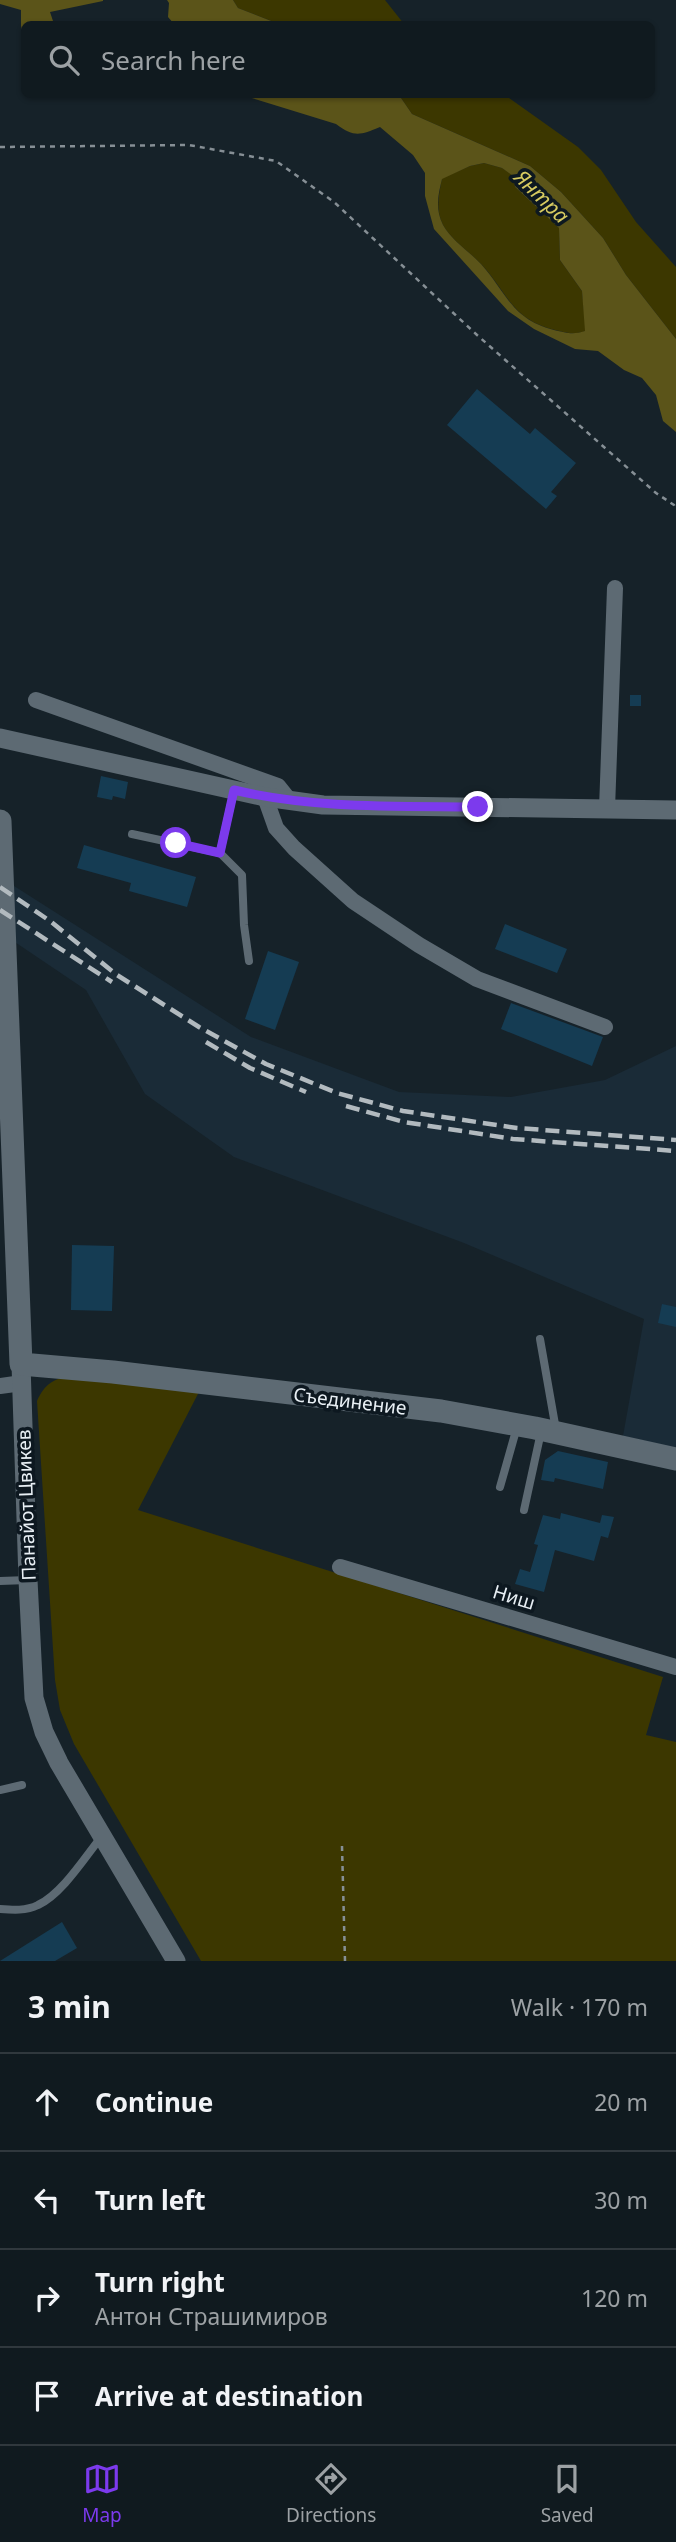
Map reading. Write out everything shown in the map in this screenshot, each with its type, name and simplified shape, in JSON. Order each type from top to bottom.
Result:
[{"type":"main road","name":"Панайот Цвикев","points":[[0,821],[13,1250],[22,1373]]},
{"type":"main road","name":"Съединение","points":[[22,1373],[113,1372],[440,1411],[518,1424],[676,1459]]},
{"type":"street","points":[[607,809],[615,588]]},
{"type":"street","points":[[36,700],[278,786],[290,801]]},
{"type":"street","points":[[0,738],[265,797],[323,805],[676,810]]},
{"type":"street","points":[[265,797],[276,828],[294,848],[353,901],[419,945],[477,979],[605,1027]]},
{"type":"street","points":[[0,1386],[22,1373]]},
{"type":"street","name":"Панайот Цвикев","points":[[22,1373],[34,1698],[44,1732],[59,1763],[176,1961]]},
{"type":"street","name":"Ниш","points":[[341,1567],[676,1667]]},
{"type":"lane","points":[[220,853],[234,790]]},
{"type":"lane","points":[[132,834],[220,853],[242,875],[249,961]]},
{"type":"lane","points":[[524,1510],[549,1431],[540,1339]]},
{"type":"lane","points":[[500,1487],[518,1424]]},
{"type":"lane","points":[[0,1581],[28,1580]]},
{"type":"lane","points":[[0,1790],[22,1785]]},
{"type":"lane","points":[[0,1909],[18,1910],[39,1905],[59,1890],[102,1836]]},
{"type":"path","points":[[0,146],[189,145],[276,161],[334,202],[477,335],[656,493],[674,505],[676,510]]},
{"type":"path","points":[[342,1846],[345,1961]]},
{"type":"shaded area","points":[[233,0],[385,0],[402,21],[271,21],[238,8]]},
{"type":"shaded area","points":[[401,98],[509,98],[578,147],[601,170],[636,222],[676,267],[676,339],[626,275],[603,238],[561,192],[530,166],[412,114]]},
{"type":"shaded area","points":[[484,163],[502,168],[514,176],[515,187],[559,228],[560,260],[582,291],[586,331],[563,332],[540,325],[519,312],[481,264],[443,225],[438,208],[442,178]]},
{"type":"shaded area","points":[[0,877],[251,1037],[399,1092],[511,1097],[605,1080],[676,1046],[676,1448],[623,1436],[644,1319],[464,1243],[234,1157],[145,1094],[86,990],[0,932]]},
{"type":"shaded area","points":[[72,1375],[200,1390],[138,1510],[663,1677],[646,1735],[676,1742],[676,1961],[201,1961],[74,1744],[60,1710],[55,1680],[37,1401],[51,1383]]},
{"type":"water","points":[[0,0],[103,0],[50,12],[53,21],[21,21],[21,10],[0,4]]},
{"type":"water","points":[[167,0],[233,0],[238,8],[271,21],[171,21],[168,17]]},
{"type":"water","name":"Янтра","points":[[252,98],[401,98],[412,114],[530,166],[561,192],[603,238],[626,275],[676,339],[676,432],[663,421],[656,395],[642,378],[624,370],[598,351],[575,349],[534,329],[508,311],[434,229],[425,196],[425,173],[413,155],[380,127],[358,134],[348,132],[336,124]],"holes":[[[484,163],[502,168],[513,176],[515,187],[559,228],[560,260],[582,291],[585,331],[563,332],[528,319],[511,304],[481,264],[456,241],[440,219],[438,196],[442,179],[470,166]]]},
{"type":"building","points":[[477,389],[530,434],[535,428],[576,463],[551,492],[557,496],[546,509],[447,425]]},
{"type":"building","points":[[630,695],[641,695],[641,706],[630,706]]},
{"type":"building","points":[[101,776],[128,782],[125,799],[113,796],[112,800],[97,797]]},
{"type":"building","points":[[84,845],[196,877],[187,907],[129,891],[131,883],[77,868]]},
{"type":"building","points":[[505,924],[567,949],[557,973],[495,949]]},
{"type":"building","points":[[268,951],[299,962],[275,1030],[245,1019]]},
{"type":"building","points":[[511,1003],[603,1037],[592,1066],[501,1029]]},
{"type":"building","points":[[72,1245],[114,1246],[112,1311],[71,1310]]},
{"type":"building","points":[[662,1304],[676,1307],[676,1327],[658,1323]]},
{"type":"building","points":[[558,1451],[608,1462],[603,1489],[555,1478],[554,1482],[541,1480],[545,1460]]},
{"type":"building","points":[[561,1513],[600,1523],[602,1515],[614,1517],[608,1538],[601,1536],[594,1561],[555,1550],[544,1592],[515,1584],[520,1569],[530,1572],[538,1545],[534,1544],[543,1515],[560,1519]]},
{"type":"building","points":[[62,1922],[77,1948],[55,1961],[0,1961]]},
{"type":"railway","points":[[0,887],[50,921],[117,975],[199,1027],[266,1064],[337,1093],[403,1111],[517,1128],[676,1140]]},
{"type":"railway","points":[[0,910],[112,982]]},
{"type":"railway","points":[[206,1042],[250,1068],[306,1092]]},
{"type":"railway","points":[[346,1106],[404,1122],[513,1139],[676,1151]]},
{"type":"route","points":[[176,843],[220,853],[234,790],[323,805],[478,807]]}]
